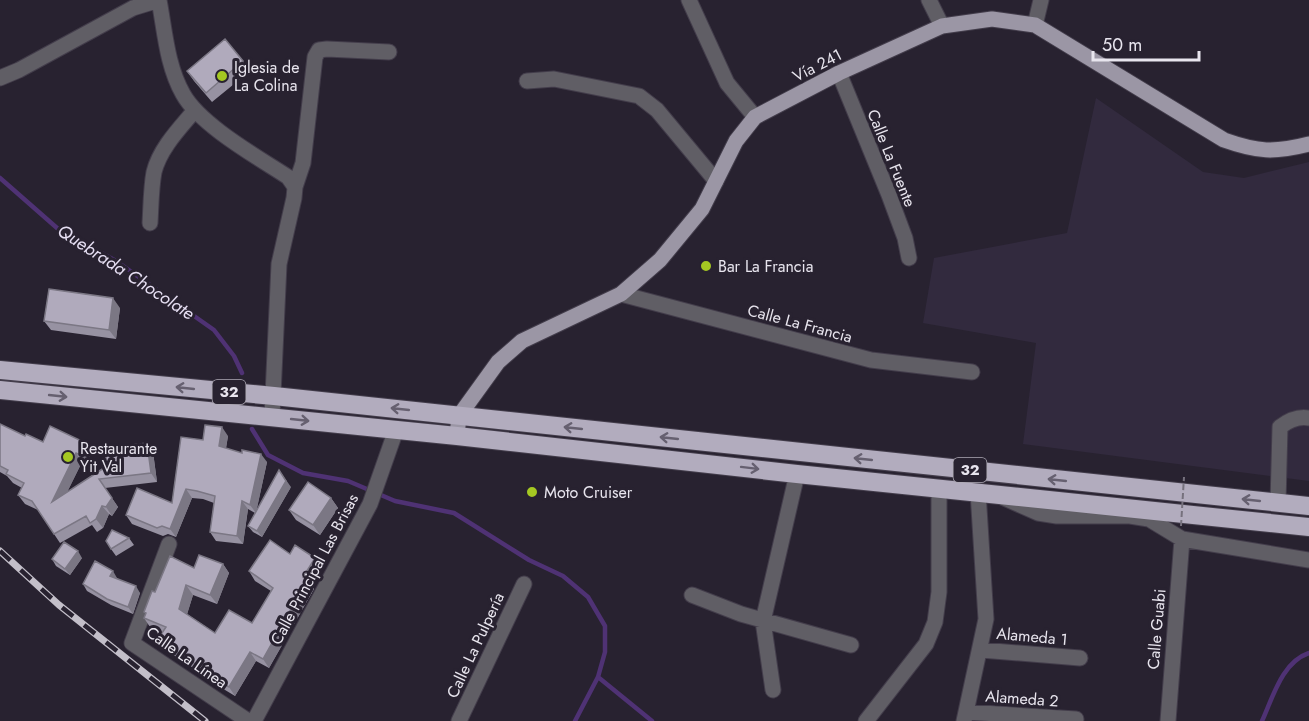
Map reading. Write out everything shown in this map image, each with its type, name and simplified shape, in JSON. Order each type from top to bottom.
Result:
[{"type":"highway","name":"32","points":[[0,370],[273,396],[1309,506]]},
{"type":"highway","name":"32","points":[[0,390],[457,436],[1309,527]]},
{"type":"main road","name":"Vía 241","points":[[459,416],[498,362],[522,341],[621,294],[660,260],[702,209],[736,141],[755,117],[839,73],[942,26],[992,19],[1035,25],[1224,140],[1265,151],[1286,150],[1309,144]]},
{"type":"main road","points":[[457,436],[459,416]]},
{"type":"street","points":[[0,78],[133,8],[159,0],[170,62],[183,95],[195,110],[231,139],[288,177],[295,187]]},
{"type":"street","points":[[689,0],[727,83],[755,117]]},
{"type":"street","points":[[929,0],[942,26]]},
{"type":"street","points":[[1035,25],[1041,0]]},
{"type":"street","points":[[272,417],[279,264],[295,187],[303,163],[315,57],[319,50],[327,49],[389,52]]},
{"type":"street","name":"Calle La Fuente","points":[[839,73],[889,195],[905,238],[909,258]]},
{"type":"street","points":[[527,81],[554,79],[639,96],[657,110],[716,181]]},
{"type":"street","points":[[150,223],[154,173],[159,159],[195,110]]},
{"type":"street","name":"Calle La Francia","points":[[621,294],[871,360],[972,372]]},
{"type":"street","points":[[1278,503],[1280,428],[1292,419],[1309,418]]},
{"type":"street","name":"Calle Principal Las Brisas","points":[[255,721],[370,504],[396,430]]},
{"type":"street","points":[[772,690],[763,621],[798,474]]},
{"type":"street","points":[[866,721],[926,644],[935,622],[939,592],[939,488]]},
{"type":"street","points":[[965,717],[986,619],[978,492]]},
{"type":"street","points":[[998,495],[1038,513],[1057,516],[1130,516],[1149,519],[1182,533],[1309,560]]},
{"type":"street","name":"Calle Guabi","points":[[1168,721],[1182,533]]},
{"type":"street","name":"Calle La Línea","points":[[169,544],[132,643],[248,721]]},
{"type":"street","name":"Calle La Pulpería","points":[[459,721],[524,584]]},
{"type":"street","points":[[692,595],[763,621],[851,645]]},
{"type":"street","name":"Alameda 1","points":[[981,650],[1080,658]]},
{"type":"street","name":"Alameda 2","points":[[965,717],[1076,719]]},
{"type":"path","points":[[1182,533],[1184,477]]},
{"type":"shaded area","points":[[1096,98],[1203,172],[1244,178],[1309,162],[1309,481],[1023,444],[1036,343],[923,323],[934,258],[1067,233]]},
{"type":"building","points":[[225,39],[243,61],[206,93],[187,71]]},
{"type":"building","points":[[49,289],[113,298],[109,330],[44,321]]},
{"type":"building","points":[[0,424],[43,442],[50,426],[86,443],[80,455],[76,453],[52,502],[107,466],[105,448],[147,443],[151,473],[99,479],[112,498],[106,507],[102,506],[96,519],[90,523],[86,516],[54,534],[32,501],[18,495],[24,483],[6,474],[8,470],[0,466]]},
{"type":"building","points":[[205,425],[222,427],[219,446],[242,453],[242,450],[261,454],[250,505],[242,501],[237,536],[210,532],[215,496],[197,491],[186,489],[170,529],[162,526],[157,528],[126,515],[137,488],[172,503],[181,437],[203,440]]},
{"type":"building","points":[[279,470],[286,481],[257,531],[248,526]]},
{"type":"building","points":[[308,482],[331,498],[313,525],[289,510]]},
{"type":"building","points":[[112,530],[129,538],[111,549],[106,541]]},
{"type":"building","points":[[270,540],[290,554],[295,545],[315,558],[303,577],[307,580],[263,659],[250,652],[229,687],[195,667],[197,665],[158,639],[166,627],[144,618],[146,613],[144,612],[170,556],[194,568],[199,555],[223,564],[210,595],[186,585],[179,609],[215,633],[229,610],[252,623],[273,588],[249,571]]},
{"type":"building","points":[[64,542],[78,551],[65,569],[52,559]]},
{"type":"building","points":[[95,561],[113,571],[110,576],[136,586],[128,607],[107,599],[83,584]]},
{"type":"waterway","name":"Quebrada Chocolate","points":[[0,178],[57,228],[116,261],[214,330],[234,356],[242,373]]},
{"type":"waterway","name":"Quebrada Chocolate","points":[[252,429],[268,455],[303,473],[348,481],[395,501],[454,513],[529,560],[563,576],[588,597],[605,626],[605,652],[598,677],[575,721]]},
{"type":"waterway","points":[[1262,721],[1285,672],[1292,664],[1309,653]]},
{"type":"waterway","points":[[598,677],[652,721]]},
{"type":"railway","points":[[0,551],[59,605],[205,721]]},
{"type":"place","name":"Iglesia de La Colina","points":[[222,76]]},
{"type":"place","name":"Bar La Francia","points":[[706,266]]},
{"type":"place","name":"Restaurante Yit Val","points":[[68,457]]},
{"type":"place","name":"Moto Cruiser","points":[[532,492]]}]
